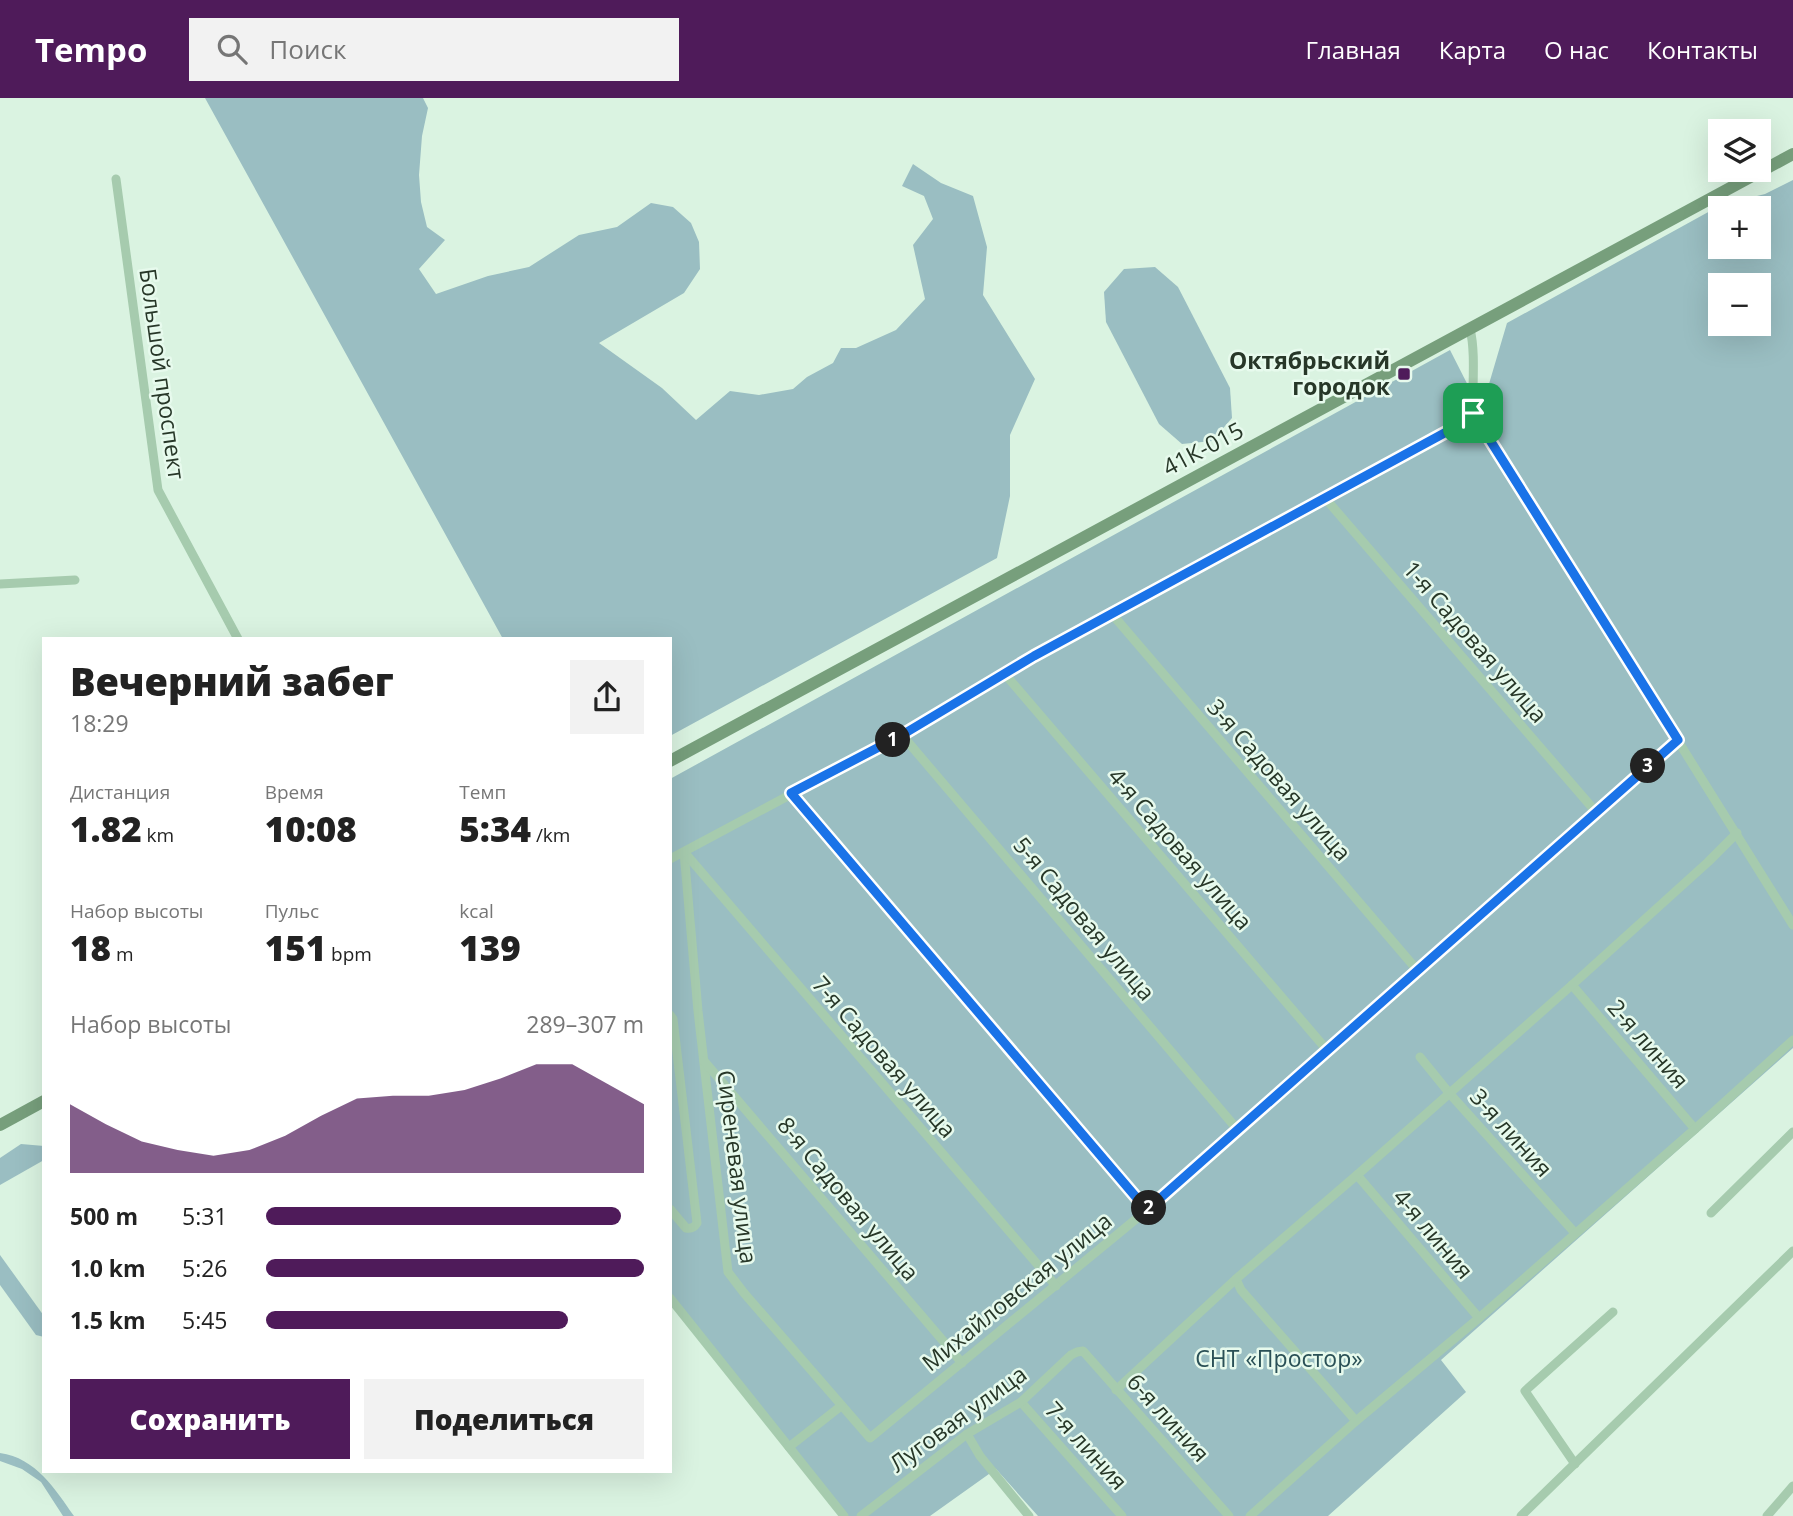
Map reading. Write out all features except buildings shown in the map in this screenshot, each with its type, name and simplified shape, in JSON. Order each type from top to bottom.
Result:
[{"type":"main road","name":"41К-015","points":[[672,760],[1793,154]]},
{"type":"main road","points":[[0,1125],[42,1102]]},
{"type":"street","name":"Большой проспект","points":[[116,179],[158,490],[237,637]]},
{"type":"street","points":[[1470,329],[1473,341],[1473,413],[1793,925]]},
{"type":"street","points":[[672,858],[902,735],[1004,673],[1450,430],[1473,413]]},
{"type":"street","name":"1-я Садовая улица","points":[[1325,498],[1596,812]]},
{"type":"street","points":[[0,584],[75,580]]},
{"type":"street","name":"3-я Садовая улица","points":[[1112,614],[1418,971]]},
{"type":"street","name":"4-я Садовая улица","points":[[1004,673],[1327,1050]]},
{"type":"street","name":"5-я Садовая улица","points":[[902,735],[1237,1129]]},
{"type":"street","name":"Михайловская улица","points":[[841,1406],[870,1438],[1147,1210],[1678,740]]},
{"type":"street","points":[[791,793],[1147,1210]]},
{"type":"street","points":[[1116,1390],[1236,1279],[1572,985],[1737,833]]},
{"type":"street","name":"Сиреневая улица","points":[[684,852],[698,1011],[728,1272],[841,1406]]},
{"type":"street","name":"7-я Садовая улица","points":[[684,852],[1056,1286]]},
{"type":"street","name":"2-я линия","points":[[1572,985],[1695,1129]]},
{"type":"street","points":[[672,1017],[697,1223],[692,1228],[686,1228],[672,1211]]},
{"type":"street","points":[[1250,1516],[1356,1421],[1479,1318],[1695,1129],[1793,1040]]},
{"type":"street","name":"3-я линия","points":[[1420,1057],[1575,1233]]},
{"type":"street","name":"8-я Садовая улица","points":[[704,1061],[962,1363]]},
{"type":"street","points":[[1711,1213],[1793,1132]]},
{"type":"street","name":"4-я линия","points":[[1357,1175],[1479,1318]]},
{"type":"street","points":[[1521,1516],[1793,1251]]},
{"type":"street","points":[[1236,1279],[1241,1290],[1356,1421]]},
{"type":"street","points":[[672,1301],[844,1516]]},
{"type":"street","points":[[1576,1464],[1525,1391],[1613,1311]]},
{"type":"street","name":"6-я линия","points":[[1077,1352],[1083,1351],[1094,1361],[1116,1390],[1229,1516]]},
{"type":"street","name":"Луговая улица","points":[[861,1516],[967,1434],[1021,1402],[1077,1352]]},
{"type":"street","name":"7-я линия","points":[[1021,1402],[1122,1516]]},
{"type":"street","points":[[789,1447],[841,1406]]},
{"type":"street","points":[[967,1434],[980,1456],[1029,1516]]},
{"type":"street","points":[[1767,1516],[1793,1486]]},
{"type":"green space","points":[[205,98],[423,98],[428,108],[422,136],[419,175],[421,202],[427,227],[445,240],[419,269],[436,294],[488,276],[529,267],[579,235],[617,227],[651,203],[673,207],[691,223],[699,242],[700,269],[684,293],[599,343],[662,388],[696,420],[730,391],[759,395],[793,389],[807,377],[833,363],[841,348],[856,348],[896,330],[925,299],[913,245],[933,219],[924,196],[902,186],[913,164],[941,183],[973,196],[987,247],[983,295],[1035,379],[1010,435],[1010,496],[997,558],[672,735],[672,637],[502,637]]},
{"type":"green space","name":"СНТ «Простор»","points":[[1793,180],[1793,1048],[1441,1360],[1466,1392],[1328,1516],[1038,1516],[996,1469],[930,1516],[845,1516],[672,1300],[672,778],[1450,350],[1481,411],[1507,323],[1708,212],[1708,259],[1771,259],[1771,196],[1757,196]]},
{"type":"green space","points":[[1155,267],[1178,287],[1230,388],[1232,418],[1212,441],[1182,444],[1159,424],[1106,322],[1104,292],[1124,269]]},
{"type":"green space","points":[[21,1144],[42,1146],[42,1161],[0,1185],[0,1158]]},
{"type":"green space","points":[[0,1255],[42,1313],[42,1336],[36,1335],[0,1285]]},
{"type":"green space","points":[[0,1453],[13,1456],[34,1468],[52,1486],[74,1516],[63,1516],[41,1482],[22,1469],[0,1461]]},
{"type":"place","name":"Октябрьский городок","points":[[1404,374]]},
{"type":"route","points":[[1473,413],[1678,740],[1147,1210],[791,793],[902,735],[1034,656],[1450,430],[1473,413]]}]
